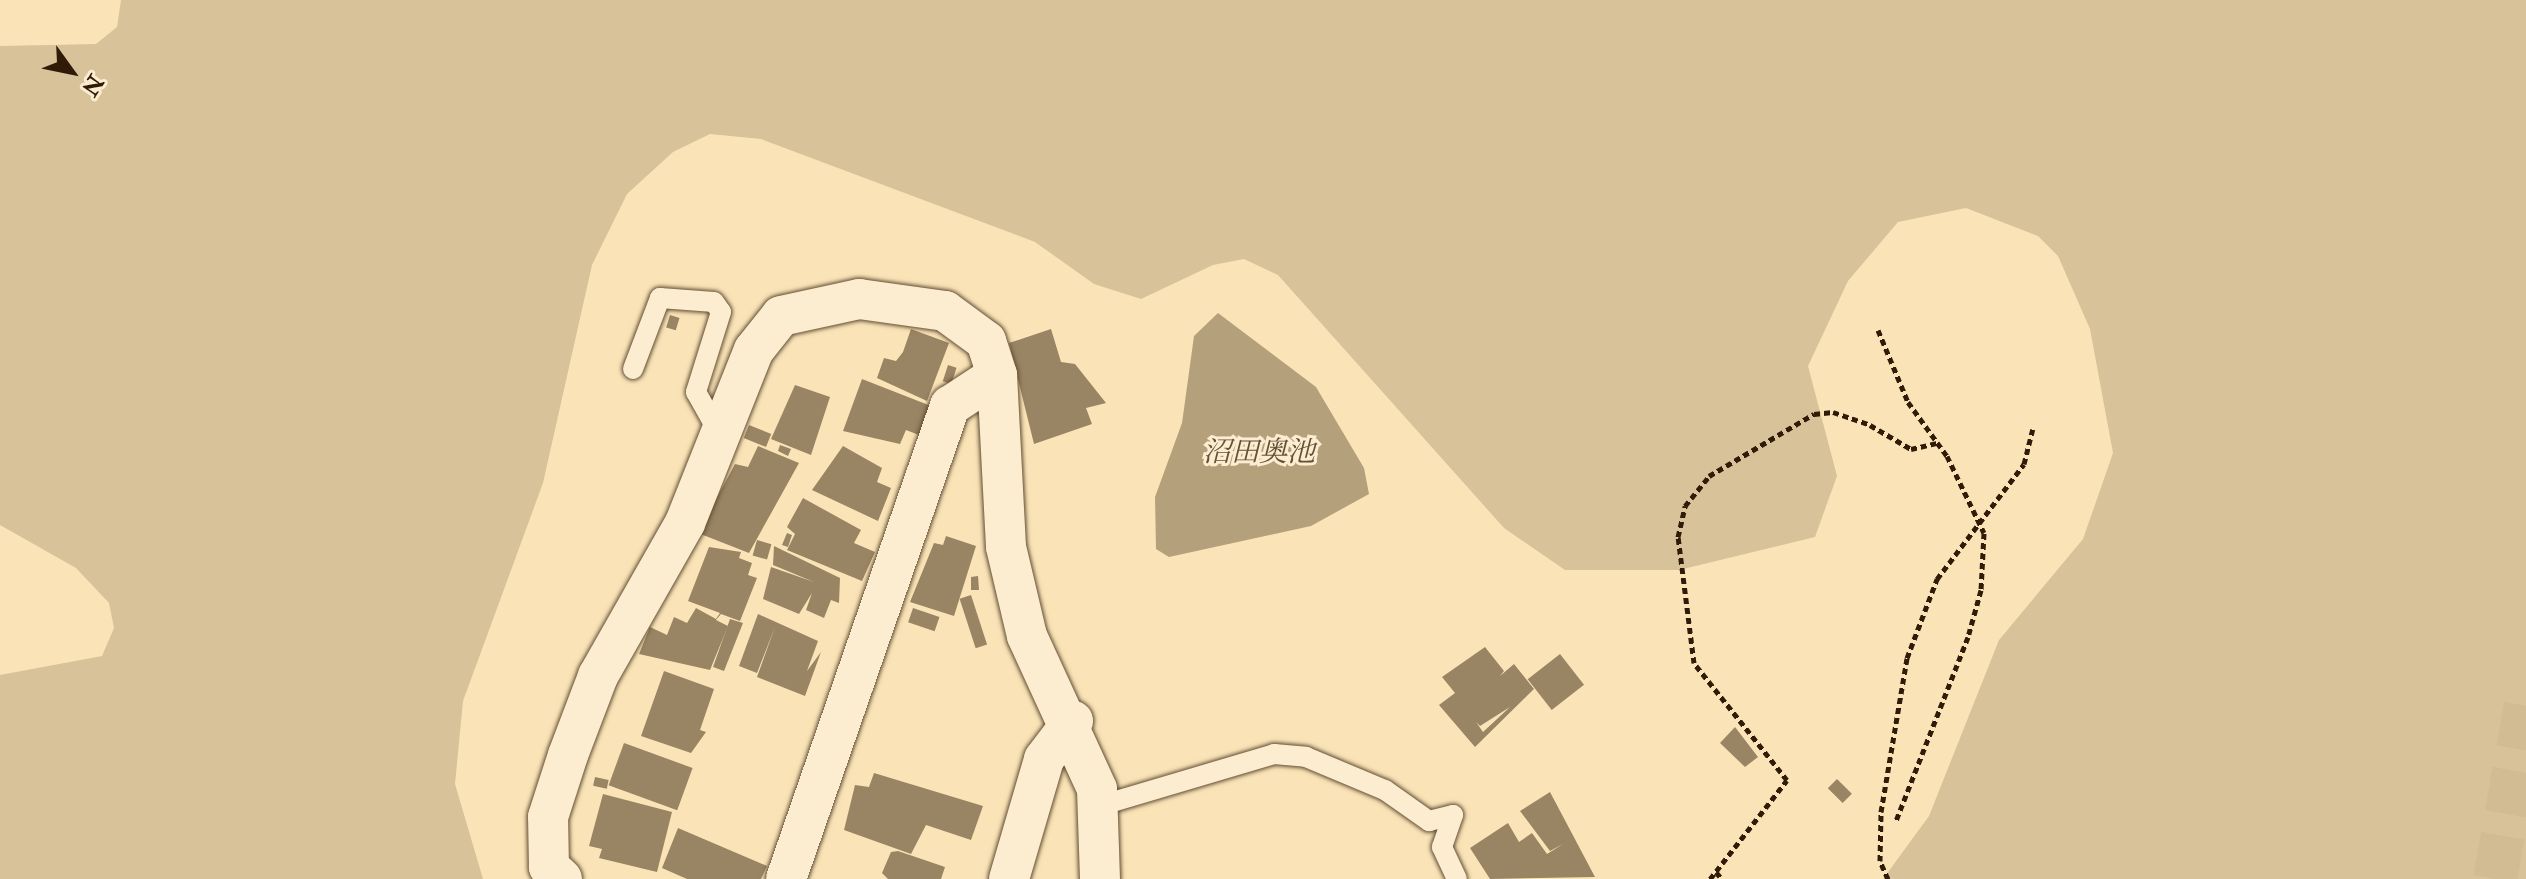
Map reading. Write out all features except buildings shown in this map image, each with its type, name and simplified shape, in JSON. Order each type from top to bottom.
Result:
[{"type":"street","points":[[562,879],[549,867],[548,817],[568,755],[598,676],[685,523],[719,433],[764,333],[781,316],[820,303],[900,302],[945,311],[986,341],[997,375],[1006,547],[1027,636],[1073,721],[1099,806],[1100,879]]},
{"type":"street","points":[[786,879],[950,406],[997,375]]},
{"type":"street","points":[[1009,879],[1044,759],[1073,721]]},
{"type":"lane","points":[[633,369],[660,298],[714,302],[721,312],[696,392],[719,433]]},
{"type":"lane","points":[[1099,806],[1274,754],[1306,757],[1385,790],[1429,821],[1453,815],[1442,847],[1457,879]]},
{"type":"path","points":[[1878,330],[1908,402],[1937,443],[1984,533],[1981,590],[1896,821]]},
{"type":"path","points":[[1710,879],[1787,780],[1694,663],[1678,537],[1685,506],[1709,476],[1814,414],[1857,421],[1911,449],[1937,443]]},
{"type":"path","points":[[1888,879],[1880,861],[1881,812],[1907,658],[1937,579],[1977,518],[2024,464],[2033,429]]},
{"type":"path","points":[[1716,872],[1722,879]]},
{"type":"shaded area","points":[[121,0],[2526,0],[2526,879],[1883,879],[1929,816],[1999,640],[2083,539],[2113,453],[2090,329],[2058,256],[2038,236],[1966,208],[1898,222],[1848,281],[1808,366],[1837,476],[1815,537],[1679,570],[1565,570],[1504,528],[1278,275],[1244,259],[1213,265],[1141,299],[1094,284],[1035,242],[761,139],[710,134],[673,152],[627,194],[592,265],[543,483],[463,701],[455,784],[483,879],[0,879],[0,675],[102,656],[114,628],[109,603],[76,568],[0,525],[0,46],[96,44],[117,27]]},
{"type":"water","name":"沼田奥池","points":[[1218,313],[1316,387],[1364,468],[1369,494],[1311,526],[1169,557],[1156,549],[1155,497],[1182,423],[1194,336]]},
{"type":"tunnel","points":[[2495,879],[2526,705]]}]
